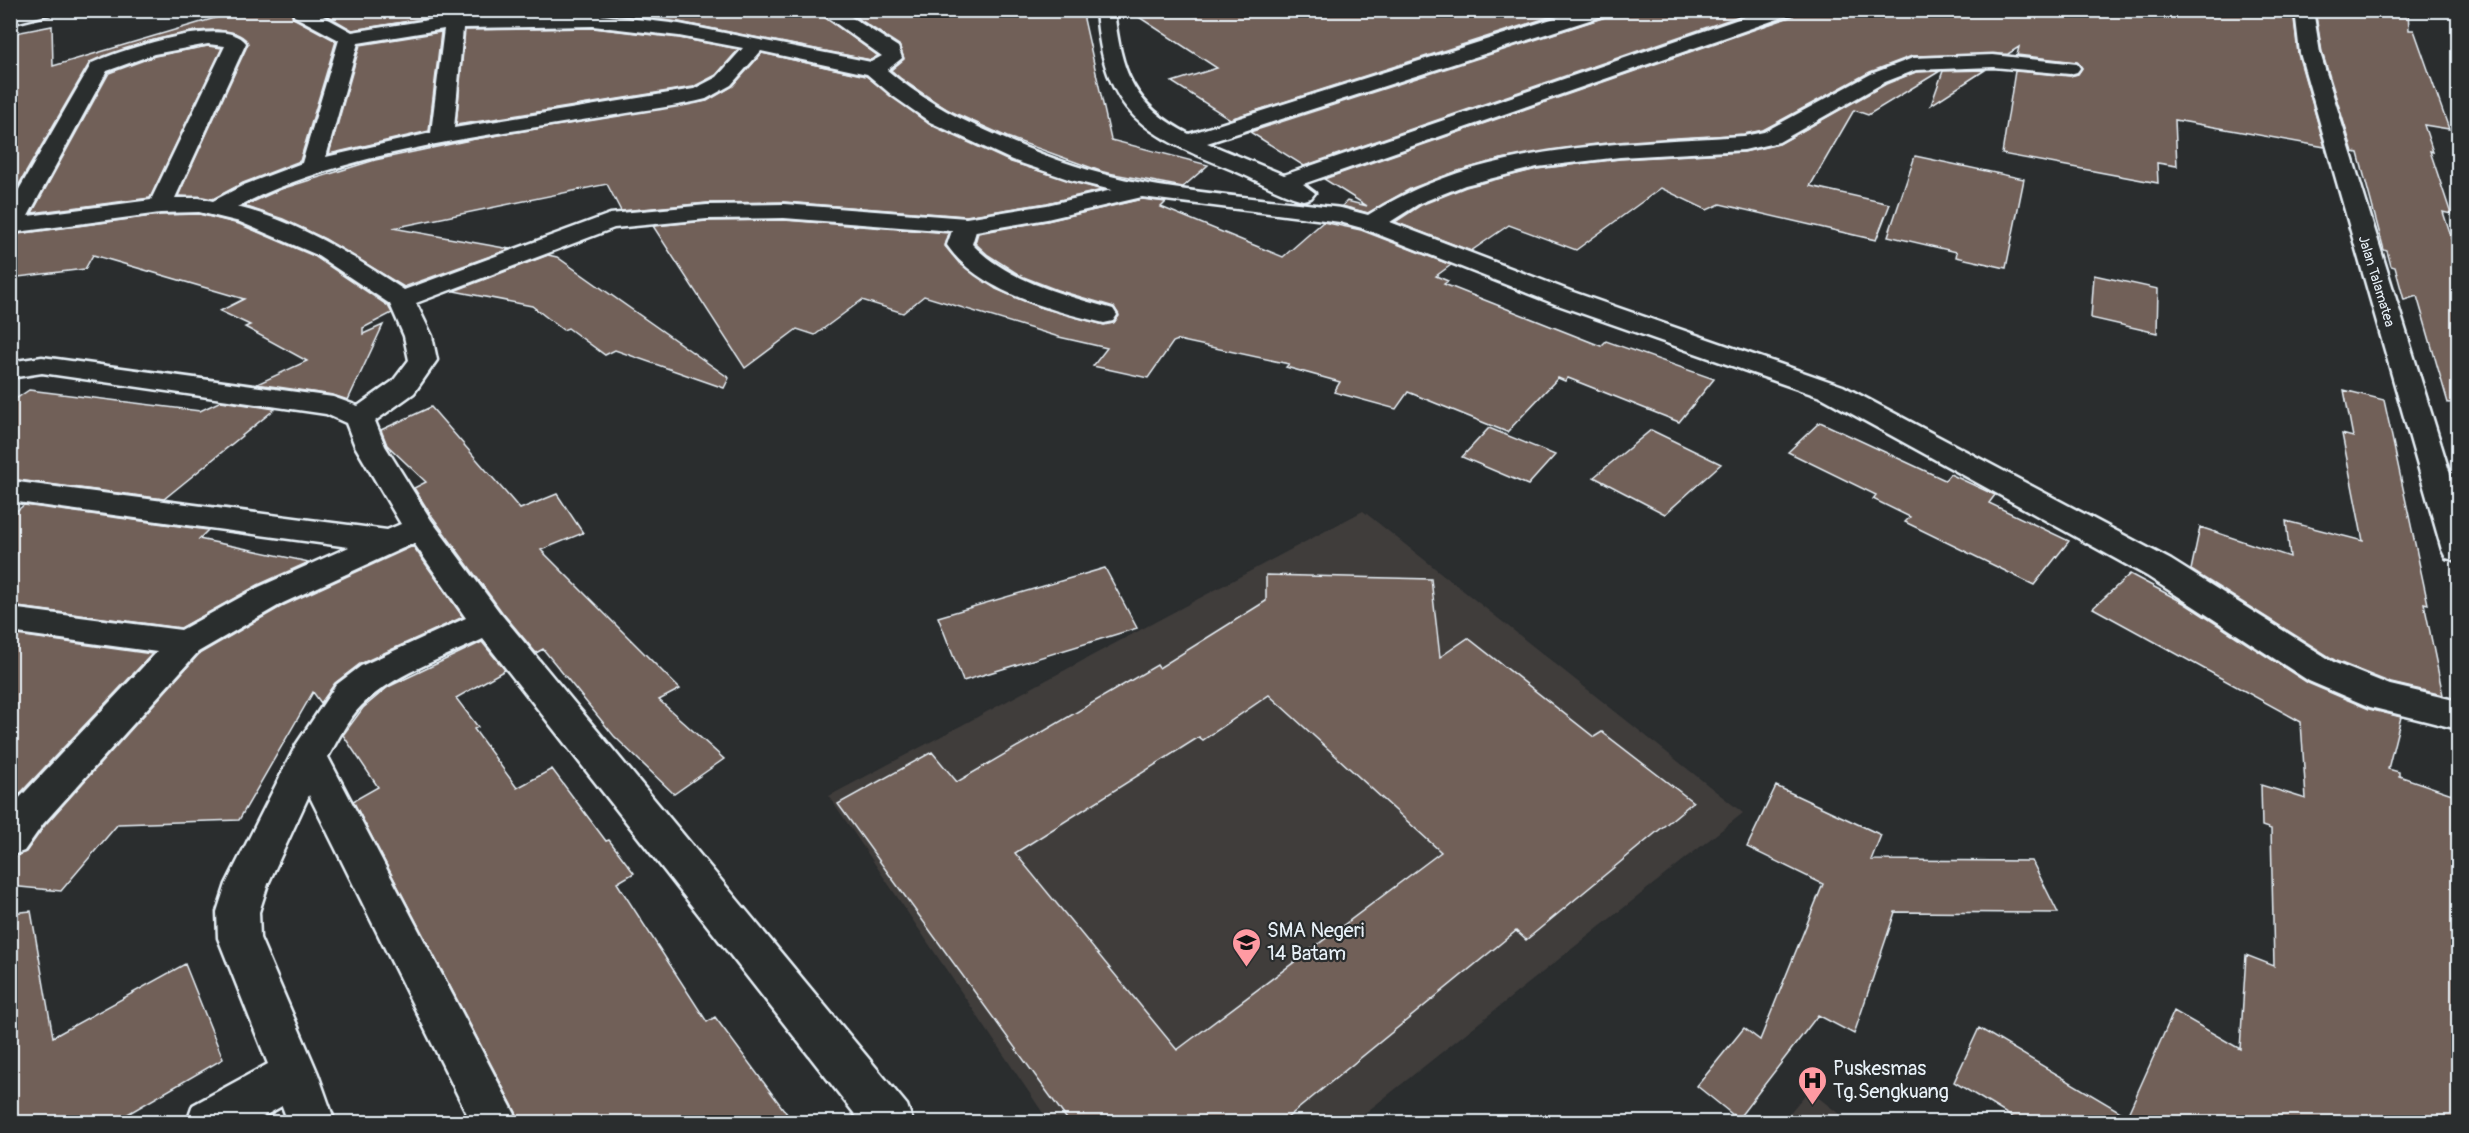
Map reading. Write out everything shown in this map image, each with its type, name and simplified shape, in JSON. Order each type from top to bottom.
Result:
[{"type":"street","points":[[10,18],[43,10]]},
{"type":"street","points":[[826,10],[891,51],[892,58],[874,69]]},
{"type":"street","points":[[1105,10],[1118,80],[1131,101],[1149,118],[1189,141],[1284,182],[1341,214]]},
{"type":"street","points":[[1189,141],[1602,10]]},
{"type":"street","points":[[1284,182],[1785,10]]},
{"type":"street","name":"Jalan Talamatea","points":[[2304,10],[2310,53],[2332,132],[2458,550]]},
{"type":"street","points":[[301,12],[349,38],[454,22],[593,20],[679,30],[756,44],[874,69],[900,92],[938,117],[1020,155],[1079,175],[1142,190],[1341,214],[1371,223],[1564,298],[1833,392],[2159,568],[2322,672],[2383,698],[2458,715]]},
{"type":"street","points":[[442,137],[454,22]]},
{"type":"street","points":[[312,167],[349,38]]},
{"type":"street","points":[[11,226],[99,67],[148,48],[216,39],[233,41],[236,43],[160,206]]},
{"type":"street","points":[[218,208],[252,190],[312,167],[442,137],[699,96],[715,88],[739,68],[756,44]]},
{"type":"street","points":[[1371,223],[1416,195],[1465,176],[1508,164],[1547,156],[1744,143],[1771,137],[1878,78],[1913,64],[1941,61],[1993,61],[2070,68]]},
{"type":"street","points":[[400,300],[610,221],[706,212],[784,211],[966,225],[1047,212],[1142,190]]},
{"type":"street","points":[[11,226],[160,206],[218,208],[248,217],[324,249],[400,300],[417,336],[423,360],[413,379],[396,396],[359,418]]},
{"type":"street","points":[[966,225],[959,245],[971,260],[1042,296],[1104,315]]},
{"type":"street","points":[[10,370],[42,365],[333,406],[359,418],[370,446],[420,528],[488,622],[890,1122]]},
{"type":"street","points":[[10,491],[388,541]]},
{"type":"street","points":[[17,820],[186,643],[271,595],[420,528]]},
{"type":"street","points":[[10,620],[186,643]]},
{"type":"street","points":[[310,1122],[295,1074],[239,938],[238,912],[247,884],[309,756],[338,708],[360,686],[374,676],[488,622]]},
{"type":"street","points":[[309,756],[496,1122]]},
{"type":"street","points":[[210,1122],[295,1074]]},
{"type":"shaded area","name":"SMA Negeri 14 Batam","points":[[1363,511],[1743,813],[1354,1122],[1049,1122],[829,796]]},
{"type":"shaded area","name":"Puskesmas Tg.Sengkuang","points":[[1809,1090],[1849,1122],[1782,1122]]},
{"type":"building","points":[[242,10],[291,10],[293,18],[336,41],[300,161],[243,183],[213,199],[178,196],[248,44],[235,33],[217,30],[195,31],[146,42],[90,62],[10,200],[10,34],[52,26],[53,66]]},
{"type":"building","points":[[318,10],[815,10],[878,56],[871,60],[679,22],[593,12],[454,14],[352,30]]},
{"type":"building","points":[[845,10],[1082,10],[1111,140],[1208,165],[1183,187],[1103,172],[1007,137],[948,110],[900,78],[891,70],[904,59],[899,45]]},
{"type":"building","points":[[1128,10],[1571,10],[1230,119],[1172,82],[1217,68]]},
{"type":"building","points":[[1612,10],[1757,10],[1304,166],[1250,132],[1609,16]]},
{"type":"building","points":[[1796,10],[2293,10],[2298,54],[2325,147],[2175,120],[2177,166],[2157,163],[2158,183],[2002,154],[2015,71],[2070,76],[2078,74],[2082,68],[2077,62],[2017,55],[2019,47],[2008,54],[1912,56],[1870,72],[1763,130],[1744,134],[1598,144],[1501,159],[1455,172],[1410,189],[1368,213],[1342,206],[1347,201],[1367,206],[1324,179],[1793,16]]},
{"type":"building","points":[[2315,10],[2408,10],[2409,30],[2414,30],[2449,129],[2424,125],[2433,152],[2430,151],[2451,214],[2443,212],[2458,258],[2458,402],[2448,403],[2417,296],[2404,300],[2395,267],[2391,266],[2387,251],[2384,250],[2358,153],[2353,152],[2322,52]]},
{"type":"building","points":[[593,28],[679,38],[739,49],[716,75],[693,87],[456,125],[465,30]]},
{"type":"building","points":[[441,32],[429,131],[329,154],[360,45]]},
{"type":"building","points":[[208,46],[222,48],[150,198],[32,213],[109,73],[155,56]]},
{"type":"building","points":[[762,53],[866,76],[929,124],[1011,162],[1102,190],[1047,203],[966,216],[784,202],[707,203],[621,211],[607,184],[393,228],[510,249],[404,287],[325,239],[283,219],[244,206],[281,189],[375,160],[475,139],[707,101],[733,86]]},
{"type":"building","points":[[1985,70],[1931,105],[1943,71]]},
{"type":"building","points":[[1940,71],[1868,115],[1854,110],[1810,186],[1890,204],[1876,240],[1720,204],[1707,210],[1661,188],[1576,250],[1509,225],[1471,251],[1395,222],[1421,205],[1466,187],[1537,169],[1620,159],[1744,152],[1779,144],[1886,84],[1916,72]]},
{"type":"building","points":[[1915,156],[2024,179],[2006,268],[1956,257],[1957,252],[1888,236]]},
{"type":"building","points":[[1142,199],[1166,202],[1161,207],[1283,257],[1323,222],[1361,230],[1451,265],[1436,276],[1448,281],[1444,284],[1601,346],[1606,341],[1714,379],[1679,422],[1568,378],[1565,381],[1558,378],[1507,432],[1408,392],[1396,409],[1334,392],[1340,382],[1286,367],[1289,364],[1178,340],[1173,342],[1148,378],[1093,366],[1107,348],[1059,337],[924,296],[903,313],[862,300],[815,335],[797,329],[745,368],[653,226],[707,221],[784,220],[949,233],[945,246],[959,263],[996,289],[1039,307],[1104,325],[1113,323],[1119,316],[1114,307],[1057,290],[1021,276],[988,255],[975,243],[978,233],[1047,221]]},
{"type":"building","points":[[199,214],[239,224],[314,256],[388,306],[392,313],[363,328],[363,334],[383,325],[348,400],[333,395],[257,384],[307,361],[245,327],[250,325],[220,311],[244,299],[93,255],[85,269],[10,278],[10,235],[160,215]]},
{"type":"building","points":[[548,255],[557,257],[729,378],[724,388],[615,350],[605,355],[568,328],[563,330],[532,306],[454,291]]},
{"type":"building","points":[[2094,275],[2158,289],[2157,333],[2091,318]]},
{"type":"building","points":[[29,390],[200,411],[221,401],[275,409],[164,499],[10,479],[10,403]]},
{"type":"building","points":[[2344,390],[2384,400],[2428,604],[2424,603],[2443,695],[2391,683],[2336,661],[2191,570],[2200,527],[2290,557],[2286,521],[2363,541],[2342,434],[2353,437]]},
{"type":"building","points":[[431,407],[520,509],[557,494],[583,533],[541,550],[680,689],[659,700],[724,759],[674,794],[614,736],[543,649],[536,653],[502,612],[429,512],[414,488],[426,482],[387,445],[381,430]]},
{"type":"building","points":[[1820,422],[1945,480],[1950,474],[1995,495],[1989,503],[2069,541],[2034,585],[1905,522],[1910,517],[1873,499],[1876,495],[1788,452]]},
{"type":"building","points":[[1489,428],[1555,455],[1528,485],[1462,457]]},
{"type":"building","points":[[1651,430],[1721,464],[1665,514],[1594,477]]},
{"type":"building","points":[[24,505],[208,530],[199,539],[309,562],[258,585],[181,628],[10,606],[10,516]]},
{"type":"building","points":[[413,546],[463,617],[360,664],[335,683],[321,703],[313,692],[239,820],[118,824],[61,891],[10,886],[10,858],[26,852],[45,825],[199,654],[284,605]]},
{"type":"building","points":[[1105,568],[1137,628],[963,681],[938,617]]},
{"type":"building","points":[[2130,574],[2184,603],[2308,683],[2369,709],[2401,717],[2388,769],[2399,772],[2399,776],[2458,796],[2458,1122],[2020,1122],[1954,1082],[1979,1028],[2127,1116],[2174,1011],[2240,1049],[2246,955],[2274,966],[2271,829],[2262,826],[2261,785],[2306,799],[2301,722],[2093,608]]},
{"type":"building","points":[[1266,575],[1431,579],[1440,657],[1468,638],[1594,737],[1602,732],[1693,802],[1526,940],[1516,931],[1282,1122],[1069,1122],[838,804],[932,752],[957,782],[1157,665],[1159,668],[1266,601]],"holes":[[[1269,695],[1441,852],[1177,1050],[1015,853],[1199,737],[1203,740]]]},
{"type":"building","points":[[10,634],[152,654],[10,804]]},
{"type":"building","points":[[482,642],[505,670],[456,698],[478,727],[474,729],[517,788],[552,769],[606,841],[609,840],[634,873],[617,883],[707,1022],[715,1017],[793,1122],[521,1122],[353,801],[378,787],[343,735],[363,708],[388,687]]},
{"type":"building","points":[[1776,786],[1881,835],[1871,860],[2032,861],[2058,913],[1895,912],[1854,1034],[1818,1015],[1738,1119],[1697,1086],[1744,1028],[1760,1040],[1823,884],[1747,847]]},
{"type":"building","points":[[31,911],[53,1037],[185,964],[223,1059],[114,1122],[10,1122],[10,913]]},
{"type":"place","name":"SMA Negeri 14 Batam","points":[[1246,968]]},
{"type":"place","name":"Puskesmas Tg.Sengkuang","points":[[1812,1106]]}]
